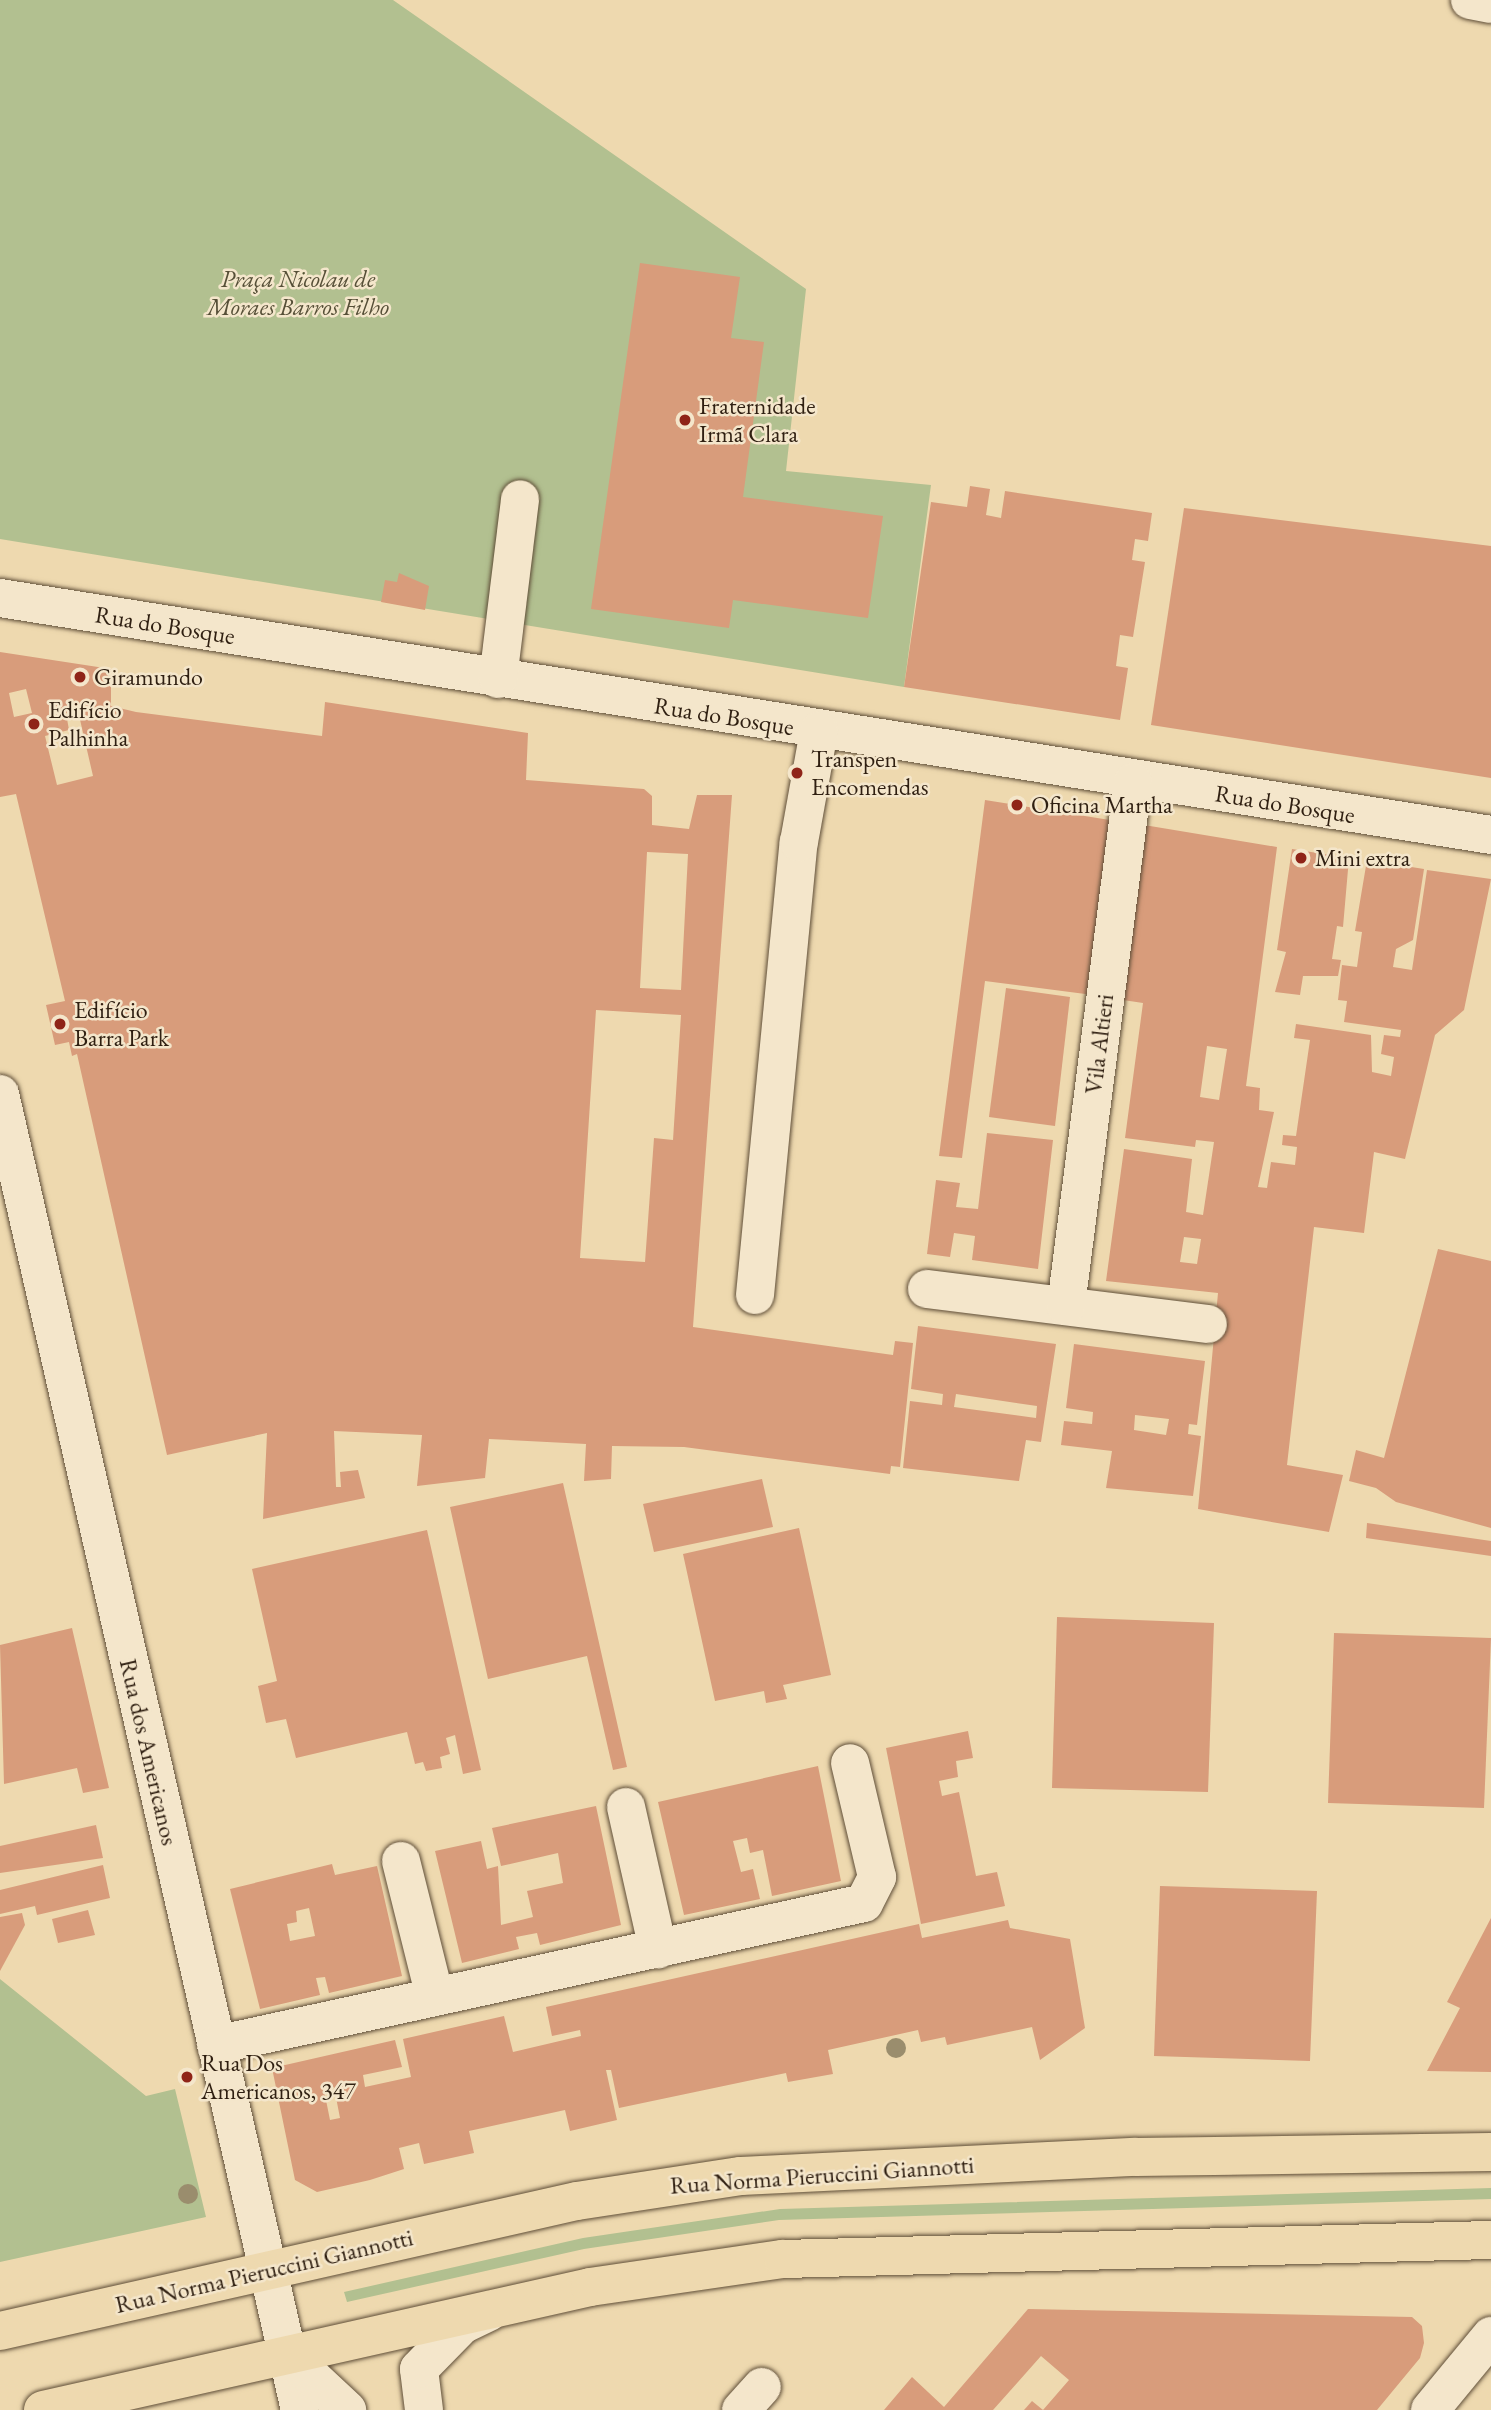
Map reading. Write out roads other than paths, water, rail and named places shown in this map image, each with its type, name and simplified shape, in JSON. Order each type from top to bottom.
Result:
[{"type":"main road","name":"Rua Norma Pieruccini Giannotti","points":[[0,2331],[577,2201],[741,2176],[1136,2157],[1491,2152]]},
{"type":"main road","points":[[43,2410],[590,2287],[783,2259],[1491,2240]]},
{"type":"street","points":[[1471,0],[1491,5]]},
{"type":"street","points":[[498,679],[520,499]]},
{"type":"street","name":"Rua do Bosque","points":[[0,598],[1133,782],[1491,835]]},
{"type":"street","points":[[755,1295],[799,842],[819,731]]},
{"type":"street","name":"Vila Altieri","points":[[1066,1306],[1133,782]]},
{"type":"street","name":"Rua dos Americanos","points":[[0,1094],[11,1193],[270,2270],[300,2410]]},
{"type":"street","points":[[927,1289],[1208,1324]]},
{"type":"street","points":[[216,2045],[658,1949],[869,1899],[877,1877],[850,1763]]},
{"type":"street","points":[[626,1807],[658,1949]]},
{"type":"street","points":[[401,1861],[435,1997]]},
{"type":"street","points":[[424,2410],[416,2382],[419,2369],[462,2325],[499,2307]]},
{"type":"street","points":[[1430,2410],[1491,2336]]},
{"type":"street","points":[[288,2354],[347,2410]]},
{"type":"place","name":"Fraternidade Irmã Clara","points":[[685,420]]},
{"type":"place","name":"Giramundo","points":[[80,677]]},
{"type":"place","name":"Edifício Palhinha","points":[[34,724]]},
{"type":"place","name":"Transpen Encomendas","points":[[797,773]]},
{"type":"place","name":"Oficina Martha","points":[[1017,805]]},
{"type":"place","name":"Mini extra","points":[[1301,858]]},
{"type":"place","name":"Edifício Barra Park","points":[[60,1024]]},
{"type":"place","name":"Rua Dos Americanos, 347","points":[[187,2077]]},
{"type":"park label","name":"Praça Nicolau de Moraes Barros Filho","points":[[298,293]]}]
